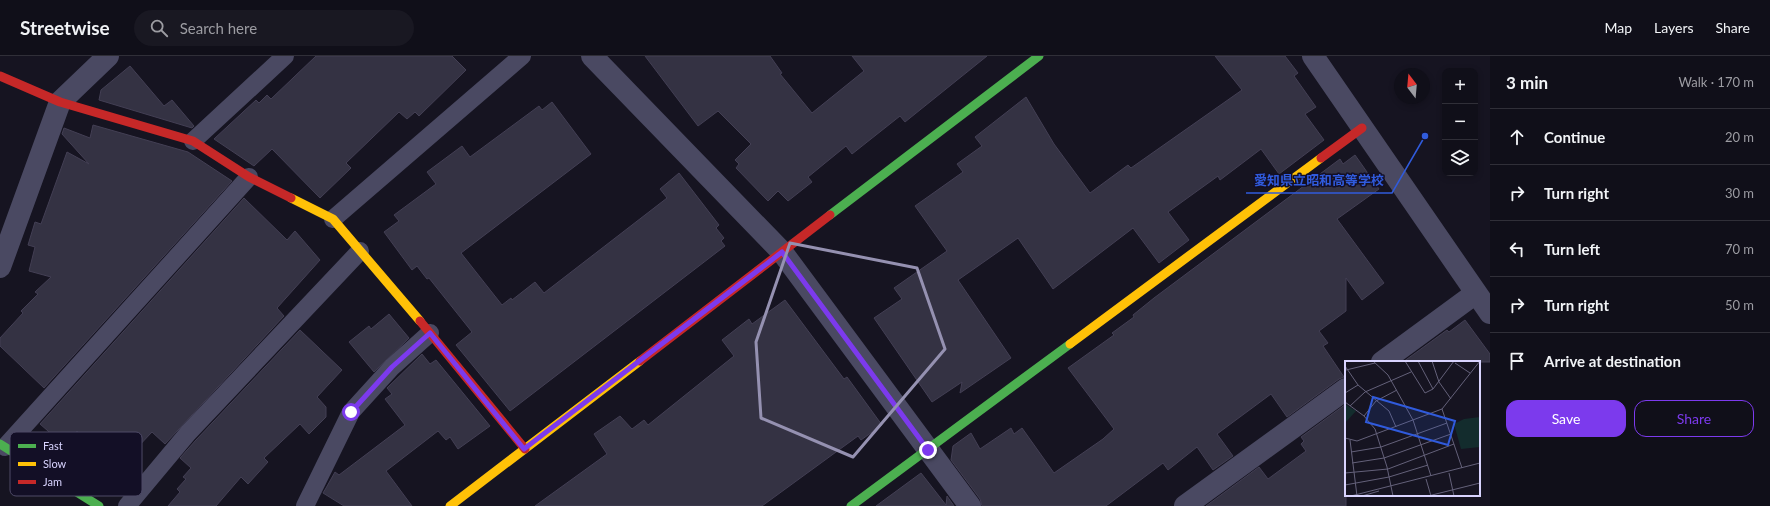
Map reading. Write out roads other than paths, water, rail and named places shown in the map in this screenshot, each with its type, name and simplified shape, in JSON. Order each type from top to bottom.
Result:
[{"type":"street","points":[[0,267],[60,102],[108,56]]},
{"type":"street","points":[[592,56],[782,252],[970,506]]},
{"type":"street","points":[[450,506],[1039,56]]},
{"type":"street","points":[[1313,56],[1490,313]]},
{"type":"street","points":[[0,76],[60,102],[193,142],[249,177],[333,220],[430,333],[524,449]]},
{"type":"street","points":[[852,506],[1362,128]]},
{"type":"street","points":[[1383,361],[1476,293]]},
{"type":"street","points":[[1185,506],[1345,389]]},
{"type":"street","points":[[83,496],[99,506]]},
{"type":"lane","points":[[193,142],[284,56]]},
{"type":"lane","points":[[333,220],[522,56]]},
{"type":"lane","points":[[15,432],[249,177]]},
{"type":"lane","points":[[142,488],[188,433],[360,251]]},
{"type":"lane","points":[[305,506],[351,412],[392,367],[430,333]]},
{"type":"lane","points":[[3,445],[10,437]]},
{"type":"lane","points":[[127,506],[135,496]]},
{"type":"place","name":"愛知県立昭和高等学校","points":[[1425,136]]}]
